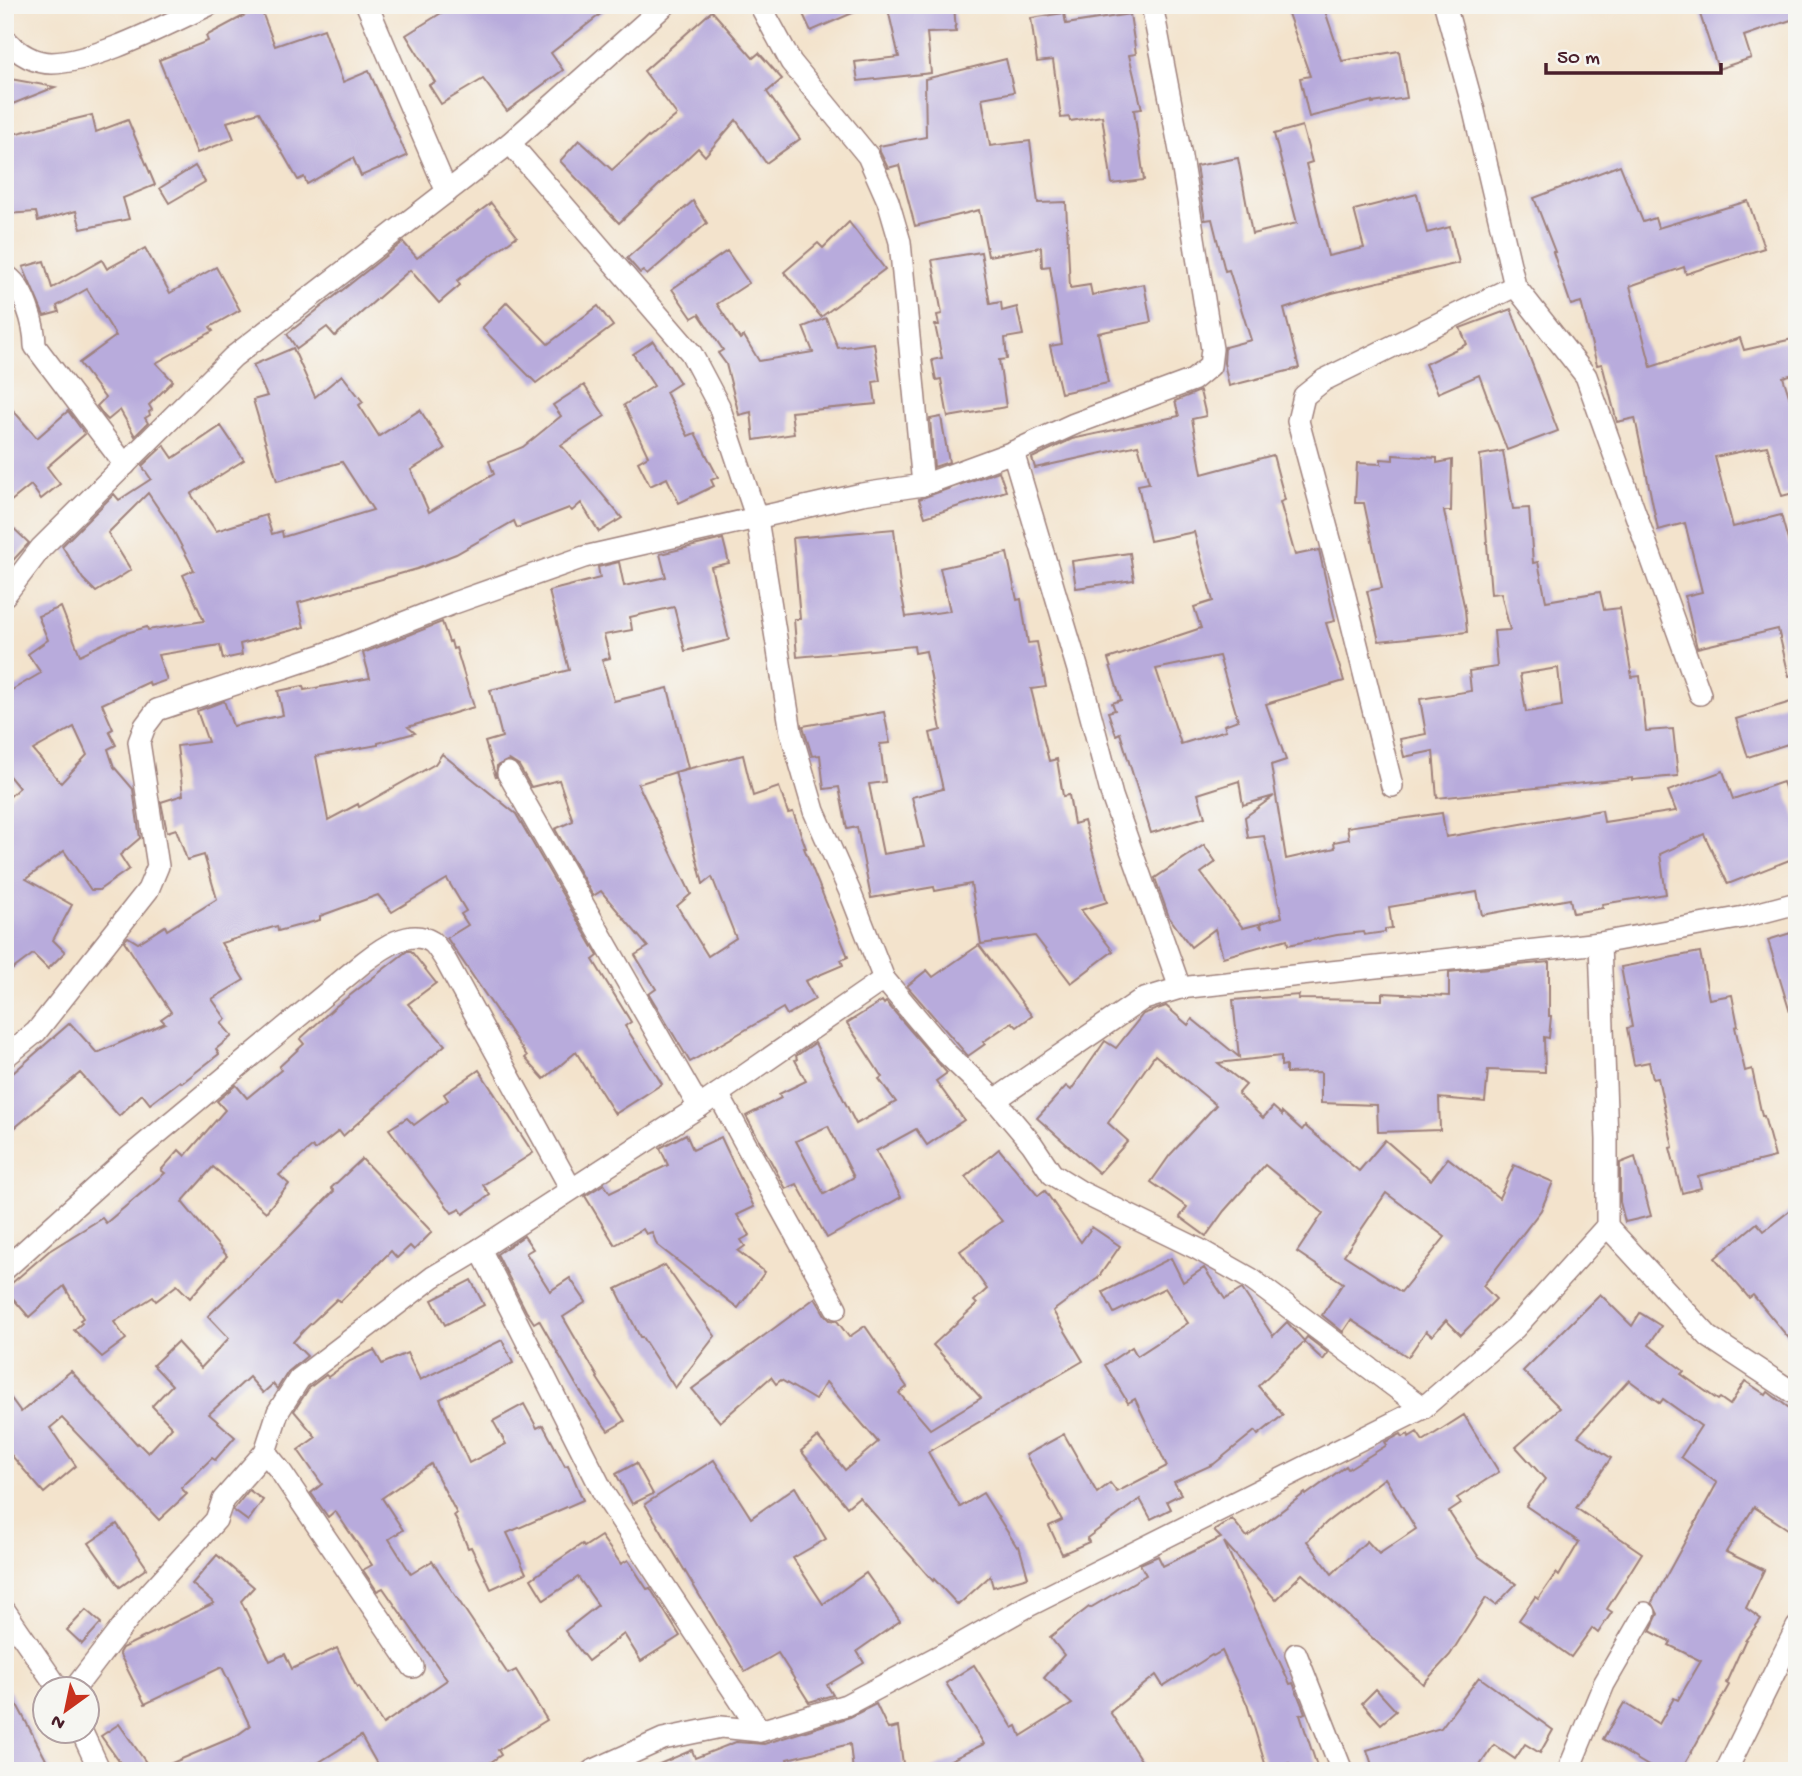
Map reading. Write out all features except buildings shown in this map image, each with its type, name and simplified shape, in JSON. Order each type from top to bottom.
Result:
[{"type":"street","points":[[5,39],[29,58],[51,63],[93,55],[209,5]]},
{"type":"street","points":[[368,5],[447,192]]},
{"type":"street","points":[[5,595],[41,548],[233,357],[510,143],[665,5]]},
{"type":"street","points":[[760,5],[791,62],[868,156],[888,201],[900,242],[923,485]]},
{"type":"street","points":[[5,1057],[36,1032],[148,890],[158,866],[139,742],[145,726],[157,710],[322,655],[454,603],[584,557],[862,494],[923,485],[1013,452],[1074,424],[1193,380],[1210,366],[1212,349],[1206,309],[1152,5]]},
{"type":"street","points":[[1445,5],[1474,111],[1515,286],[1586,376],[1700,694]]},
{"type":"street","points":[[510,143],[691,353],[719,406],[757,519],[791,732],[814,811],[884,979],[947,1054],[995,1100],[1052,1174],[1081,1192],[1198,1249],[1251,1279],[1423,1408]]},
{"type":"street","points":[[5,275],[10,277],[22,296],[35,326],[35,346],[125,465]]},
{"type":"street","points":[[1392,786],[1298,421],[1304,396],[1324,380],[1515,286]]},
{"type":"street","points":[[1013,452],[1084,690],[1112,796],[1180,988]]},
{"type":"street","points":[[508,773],[699,1107]]},
{"type":"street","points":[[995,1100],[1141,1000],[1180,988],[1600,943],[1744,917],[1797,903]]},
{"type":"street","points":[[5,1269],[128,1158],[364,962],[388,944],[411,937],[431,942],[446,961],[572,1189]]},
{"type":"street","points":[[592,1771],[663,1739],[721,1727],[760,1731],[846,1705],[1028,1606],[1423,1408],[1514,1328],[1607,1226],[1607,1140],[1600,943]]},
{"type":"street","points":[[86,1674],[138,1606],[216,1520],[223,1500],[265,1452],[278,1412],[299,1379],[433,1277],[699,1107],[884,979]]},
{"type":"street","points":[[718,1094],[836,1308]]},
{"type":"street","points":[[1607,1226],[1709,1337],[1797,1395]]},
{"type":"street","points":[[480,1249],[604,1494],[760,1731]]},
{"type":"street","points":[[265,1452],[413,1667]]},
{"type":"street","points":[[5,1611],[48,1674]]},
{"type":"street","points":[[1570,1771],[1604,1684],[1644,1614]]},
{"type":"street","points":[[1726,1771],[1790,1658],[1797,1627]]},
{"type":"street","points":[[1296,1654],[1342,1771]]},
{"type":"street","points":[[86,1744],[100,1771]]}]
